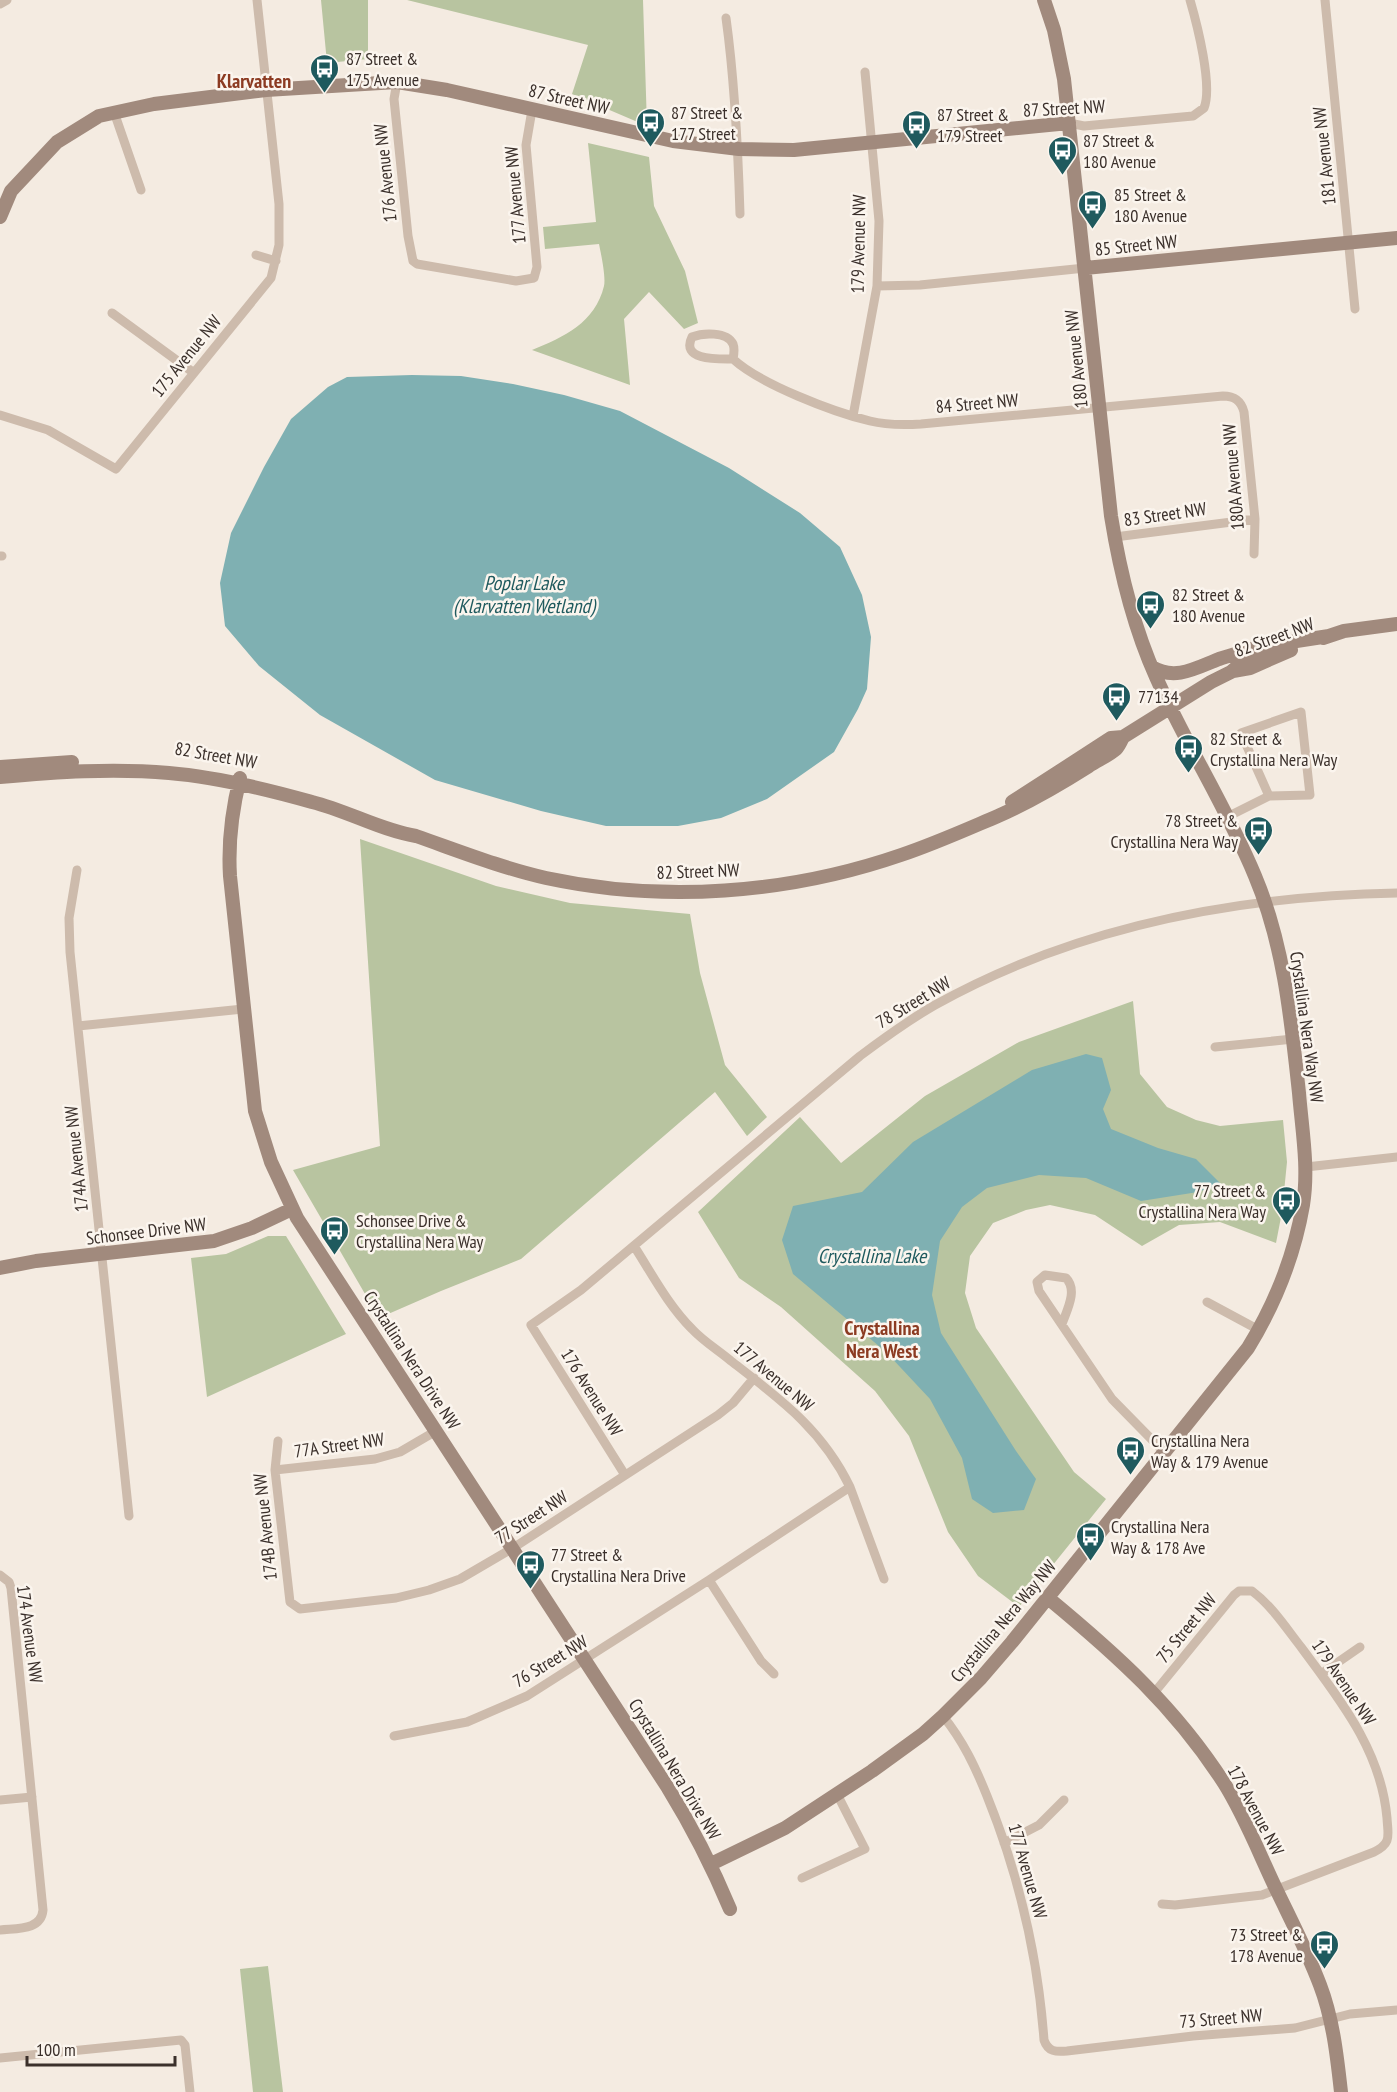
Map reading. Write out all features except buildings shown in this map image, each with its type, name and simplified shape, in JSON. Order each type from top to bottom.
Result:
[{"type":"street","points":[[0,4],[7,0]]},
{"type":"street","name":"175 Avenue NW","points":[[0,415],[48,430],[116,469],[271,278],[279,245],[279,204],[257,0]]},
{"type":"street","name":"180 Avenue NW","points":[[1044,0],[1060,53],[1115,537],[1131,611],[1152,667],[1171,707]]},
{"type":"street","name":"87 Street NW","points":[[0,217],[12,191],[57,142],[99,116],[154,104],[266,90],[397,82],[447,90],[673,141],[739,149],[794,150],[1069,123],[1084,126],[1192,116],[1204,108],[1207,94],[1203,58],[1190,0]]},
{"type":"street","name":"181 Avenue NW","points":[[1325,0],[1355,309]]},
{"type":"street","points":[[726,18],[733,65],[739,149],[740,214]]},
{"type":"street","name":"179 Avenue NW","points":[[854,416],[877,286],[879,221],[865,72]]},
{"type":"street","name":"176 Avenue NW","points":[[397,82],[394,99],[408,236],[413,261],[417,264],[516,281],[534,278]]},
{"type":"street","name":"177 Avenue NW","points":[[532,110],[526,145],[537,267],[534,278]]},
{"type":"street","points":[[114,112],[141,190]]},
{"type":"street","name":"85 Street NW","points":[[877,286],[920,285],[1397,238]]},
{"type":"street","points":[[256,255],[276,261]]},
{"type":"street","points":[[112,313],[194,373]]},
{"type":"street","name":"84 Street NW","points":[[733,359],[734,347],[725,336],[700,334],[692,337],[689,343],[690,351],[695,356],[733,359],[741,366],[788,392],[871,421],[908,425],[1223,396],[1237,399]]},
{"type":"street","name":"180A Avenue NW","points":[[1237,399],[1244,411],[1255,519],[1254,554]]},
{"type":"street","name":"83 Street NW","points":[[1115,537],[1255,519]]},
{"type":"street","name":"82 Street NW","points":[[0,767],[45,763],[132,762],[185,766],[313,802],[400,833],[545,877],[623,890],[678,892],[748,888],[818,878],[942,841],[978,825],[1059,770],[1111,738],[1123,737],[1231,672],[1246,659],[1290,642],[1368,627],[1397,624]]},
{"type":"street","name":"82 Street NW","points":[[1231,672],[1250,668],[1329,636]]},
{"type":"street","points":[[1152,667],[1161,673],[1183,673],[1240,652],[1290,642]]},
{"type":"street","name":"Crystallina Nera Way NW","points":[[711,1864],[785,1828],[837,1794],[923,1734],[981,1678],[1234,1368],[1259,1330],[1285,1276],[1303,1204],[1306,1167],[1293,1039],[1281,960],[1265,902],[1241,845],[1171,707]]},
{"type":"street","points":[[1227,817],[1269,796],[1310,795],[1301,712],[1242,733],[1269,796]]},
{"type":"street","name":"82 Street NW","points":[[0,777],[69,771],[126,770],[239,781]]},
{"type":"street","name":"Crystallina Nera Drive NW","points":[[239,781],[228,854],[255,1111],[270,1161],[292,1209],[586,1659],[693,1828],[730,1909]]},
{"type":"street","name":"174A Avenue NW","points":[[77,870],[72,896],[69,938],[129,1516]]},
{"type":"street","name":"78 Street NW","points":[[531,1325],[581,1290],[860,1056],[934,1005],[1004,970],[1073,944],[1151,921],[1265,902],[1342,894],[1397,893]]},
{"type":"street","points":[[78,1026],[243,1009]]},
{"type":"street","points":[[1215,1047],[1293,1039]]},
{"type":"street","points":[[1306,1167],[1397,1156]]},
{"type":"street","name":"Schonsee Drive NW","points":[[0,1268],[214,1241],[252,1228],[292,1209]]},
{"type":"street","name":"177 Avenue NW","points":[[634,1246],[670,1303],[693,1330],[804,1420],[831,1455],[850,1487],[884,1579]]},
{"type":"street","points":[[1062,1324],[1071,1298],[1072,1286],[1066,1278],[1045,1275],[1039,1279],[1037,1286],[1062,1324],[1112,1399],[1164,1452]]},
{"type":"street","points":[[1207,1302],[1259,1330]]},
{"type":"street","name":"176 Avenue NW","points":[[531,1325],[625,1475]]},
{"type":"street","name":"77 Street NW","points":[[295,1606],[308,1609],[396,1598],[460,1580],[718,1415],[733,1404],[754,1378]]},
{"type":"street","name":"77A Street NW","points":[[275,1470],[375,1459],[400,1452],[436,1431]]},
{"type":"street","name":"174B Avenue NW","points":[[278,1441],[275,1470],[288,1597],[295,1606]]},
{"type":"street","name":"76 Street NW","points":[[394,1736],[448,1726],[489,1713],[534,1692],[850,1487]]},
{"type":"street","name":"174 Avenue NW","points":[[0,1930],[35,1925],[42,1915],[11,1588],[9,1582],[1,1575]]},
{"type":"street","points":[[709,1580],[761,1661],[774,1674]]},
{"type":"street","name":"179 Avenue NW","points":[[1246,1590],[1258,1596],[1321,1674],[1359,1732],[1377,1768],[1384,1795],[1388,1837],[1384,1846],[1277,1891]]},
{"type":"street","name":"75 Street NW","points":[[1154,1693],[1234,1595],[1246,1590]]},
{"type":"street","name":"178 Avenue NW","points":[[1048,1598],[1118,1657],[1154,1693],[1224,1783],[1249,1828],[1317,1977],[1330,2020],[1341,2092]]},
{"type":"street","points":[[1321,1674],[1360,1647]]},
{"type":"street","name":"177 Avenue NW","points":[[943,1716],[970,1756],[1005,1844],[1030,1944],[1047,2047]]},
{"type":"street","points":[[802,1878],[865,1849],[837,1794]]},
{"type":"street","points":[[0,1800],[32,1797]]},
{"type":"street","points":[[1005,1844],[1039,1825],[1064,1800]]},
{"type":"street","points":[[1161,1904],[1175,1905],[1246,1898],[1277,1891]]},
{"type":"street","name":"73 Street NW","points":[[1047,2047],[1051,2050],[1067,2051],[1193,2036],[1294,2028],[1350,2014],[1397,2010]]},
{"type":"street","points":[[0,2058],[181,2040],[185,2044],[190,2092]]},
{"type":"green space","points":[[321,0],[368,0],[368,59],[327,63]]},
{"type":"green space","points":[[407,0],[643,0],[647,126],[572,94],[588,45]]},
{"type":"green space","points":[[588,143],[649,157],[654,206],[685,271],[698,323],[684,329],[649,292],[624,319],[630,385],[532,350],[566,334],[586,319],[600,299],[604,286],[599,244],[545,249],[543,227],[596,222]]},
{"type":"green space","points":[[360,839],[496,886],[570,903],[690,914],[700,973],[725,1065],[767,1117],[747,1136],[715,1092],[521,1259],[379,1318],[293,1170],[380,1146]]},
{"type":"green space","points":[[1133,1001],[1140,1074],[1167,1107],[1196,1120],[1220,1126],[1283,1120],[1287,1162],[1282,1212],[1276,1243],[1220,1222],[1179,1225],[1142,1246],[1095,1215],[1050,1205],[1026,1210],[993,1223],[970,1256],[965,1293],[976,1328],[1074,1472],[1106,1499],[1019,1607],[978,1576],[948,1532],[909,1436],[875,1391],[781,1307],[739,1278],[698,1212],[800,1117],[841,1163],[925,1096],[1019,1042]]},
{"type":"green space","points":[[268,1236],[286,1236],[346,1334],[207,1397],[191,1258],[226,1254]]},
{"type":"green space","points":[[268,1966],[283,2092],[253,2092],[240,1969]]},
{"type":"water","name":"Poplar Lake (Klarvatten Wetland)","points":[[461,376],[513,384],[564,395],[620,411],[729,468],[800,513],[840,547],[862,595],[871,637],[867,689],[834,752],[767,799],[721,818],[678,826],[606,826],[541,811],[435,780],[320,715],[259,666],[225,626],[220,583],[231,533],[264,467],[291,419],[328,387],[347,377]]},
{"type":"water","name":"Crystallina Lake","points":[[1086,1054],[1102,1058],[1111,1090],[1103,1109],[1111,1129],[1158,1148],[1196,1159],[1221,1184],[1198,1192],[1141,1201],[1086,1178],[1039,1175],[987,1188],[962,1207],[940,1241],[932,1295],[941,1333],[1036,1479],[1024,1510],[993,1513],[972,1499],[962,1458],[930,1399],[886,1352],[793,1274],[782,1240],[793,1206],[862,1192],[913,1142],[1032,1070]]},
{"type":"place","name":"87 Street & 175 Avenue","points":[[325,94]]},
{"type":"place","name":"87 Street & 177 Street","points":[[650,148]]},
{"type":"place","name":"87 Street & 179 Street","points":[[916,150]]},
{"type":"place","name":"87 Street & 180 Avenue","points":[[1062,176]]},
{"type":"place","name":"85 Street & 180 Avenue","points":[[1093,230]]},
{"type":"place","name":"82 Street & 180 Avenue","points":[[1151,630]]},
{"type":"place","name":"77134","points":[[1117,722]]},
{"type":"place","name":"82 Street & Crystallina Nera Way","points":[[1189,774]]},
{"type":"place","name":"78 Street & Crystallina Nera Way","points":[[1259,856]]},
{"type":"place","name":"77 Street & Crystallina Nera Way","points":[[1287,1226]]},
{"type":"place","name":"Schonsee Drive & Crystallina Nera Way","points":[[335,1256]]},
{"type":"place","name":"Crystallina Nera Way & 179 Avenue","points":[[1130,1476]]},
{"type":"place","name":"Crystallina Nera Way & 178 Ave","points":[[1090,1562]]},
{"type":"place","name":"77 Street & Crystallina Nera Drive","points":[[530,1590]]},
{"type":"place","name":"73 Street & 178 Avenue","points":[[1324,1970]]},
{"type":"district","name":"Klarvatten","points":[[254,81]]},
{"type":"district","name":"Crystallina Nera West","points":[[882,1340]]}]
